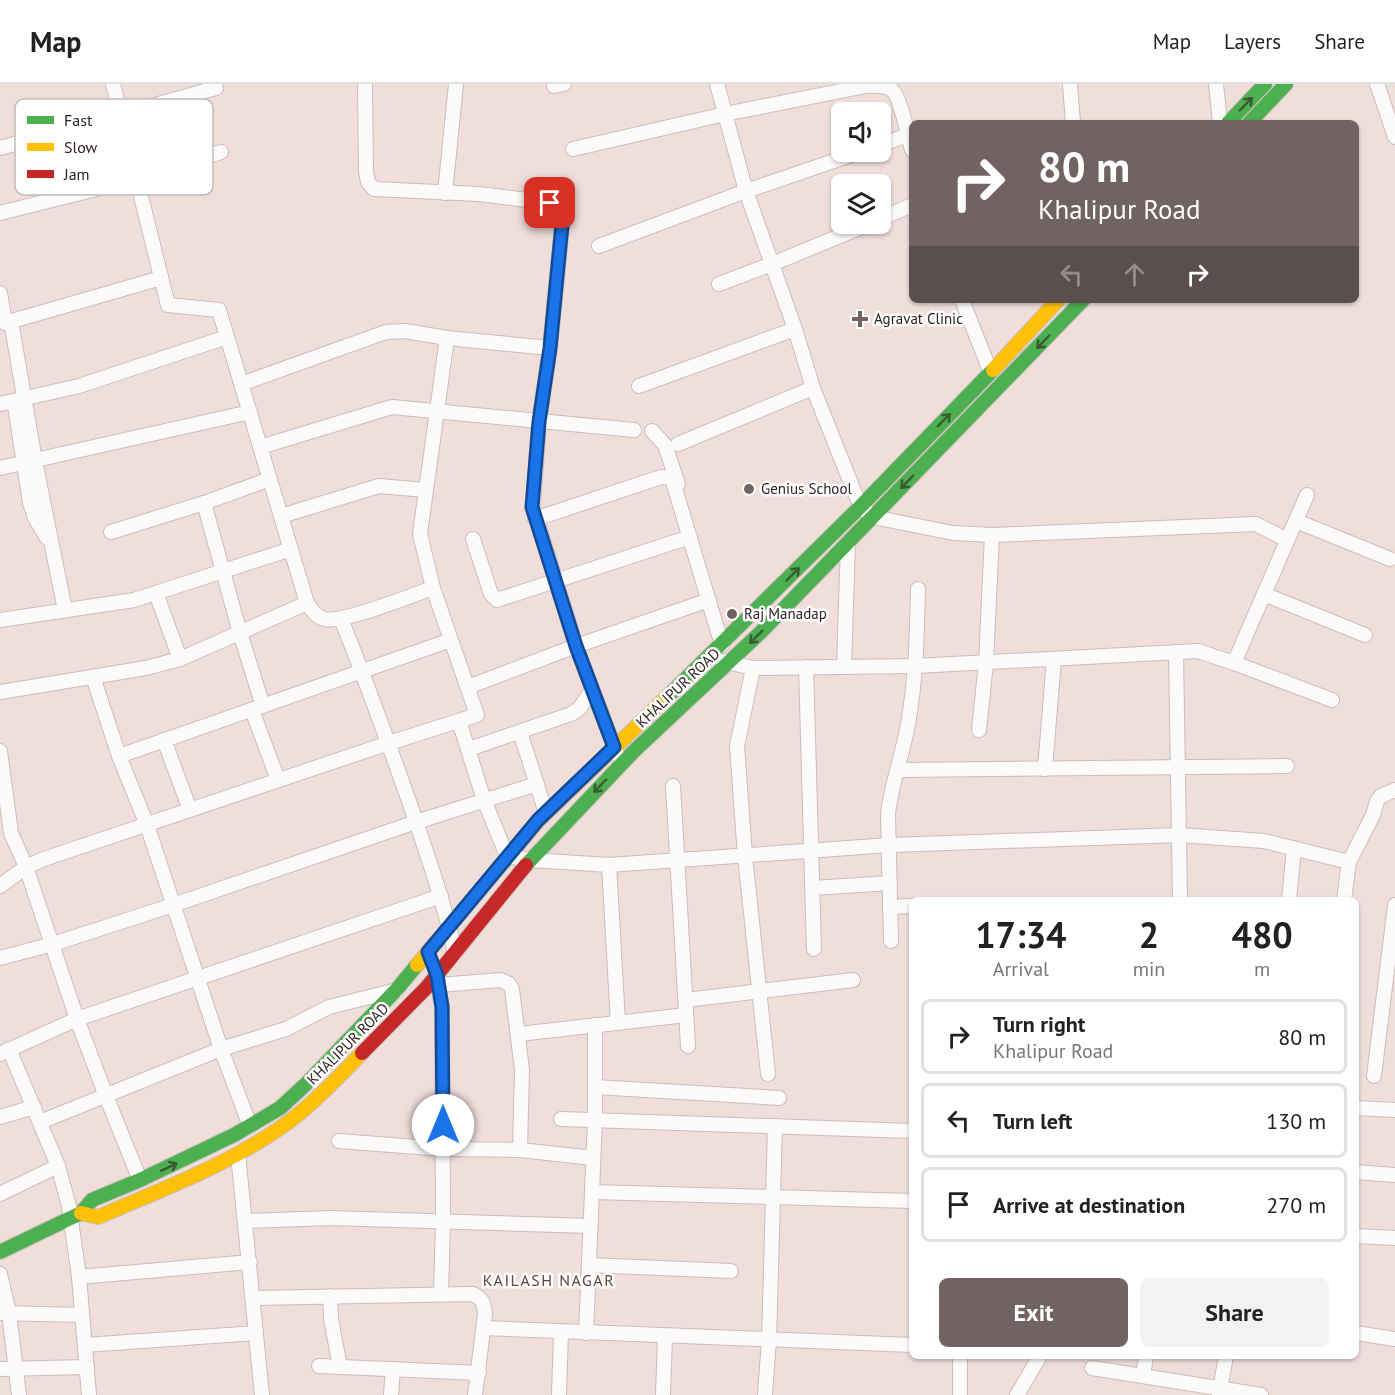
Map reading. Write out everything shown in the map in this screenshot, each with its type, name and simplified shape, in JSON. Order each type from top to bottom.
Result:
[{"type":"street","points":[[113,84],[117,99]]},
{"type":"street","points":[[365,84],[366,172],[371,186],[380,190],[479,194],[550,203],[561,210],[562,225],[550,348],[539,422],[533,496],[535,519],[576,646],[621,764]]},
{"type":"street","points":[[445,193],[456,84]]},
{"type":"street","points":[[717,84],[746,191],[795,329],[813,388],[861,506],[873,517],[953,533],[993,535],[1256,524],[1287,540]]},
{"type":"street","points":[[1070,84],[1073,120]]},
{"type":"street","points":[[1216,84],[1220,120]]},
{"type":"street","points":[[1223,120],[1265,84]]},
{"type":"street","points":[[1252,120],[1286,84]]},
{"type":"street","points":[[1377,84],[1395,137]]},
{"type":"street","points":[[573,149],[725,114],[878,85],[886,87],[897,96],[909,139]]},
{"type":"street","points":[[177,99],[216,88]]},
{"type":"street","points":[[891,141],[908,135]]},
{"type":"street","points":[[0,147],[15,143]]},
{"type":"street","points":[[213,154],[220,152]]},
{"type":"street","points":[[599,246],[831,162]]},
{"type":"street","points":[[0,213],[72,195]]},
{"type":"street","points":[[140,195],[168,305],[219,310],[307,603],[312,611],[322,619],[340,619],[433,588]]},
{"type":"street","points":[[891,214],[909,206]]},
{"type":"street","points":[[719,284],[845,234]]},
{"type":"street","points":[[0,293],[5,323],[161,278]]},
{"type":"street","points":[[963,303],[991,373]]},
{"type":"street","name":"KHALIPUR ROAD","points":[[0,1252],[76,1216],[92,1200],[141,1180],[234,1135],[280,1108],[397,989],[507,856],[546,813],[726,641],[861,506],[991,373],[1055,303]]},
{"type":"street","name":"KHALIPUR ROAD","points":[[76,1216],[98,1216],[110,1212],[238,1154],[293,1118],[316,1099],[438,980],[455,953],[530,860],[621,764],[730,663],[1080,303]]},
{"type":"street","points":[[11,321],[19,400],[30,462],[30,503],[52,552],[64,610]]},
{"type":"street","points":[[639,386],[795,329]]},
{"type":"street","points":[[241,384],[386,332],[405,331],[447,338],[550,348]]},
{"type":"street","points":[[0,404],[79,386],[227,337]]},
{"type":"street","points":[[0,886],[26,867],[388,742],[477,715],[433,588],[420,534],[447,338]]},
{"type":"street","points":[[678,444],[813,388]]},
{"type":"street","points":[[260,447],[392,407],[634,430]]},
{"type":"street","points":[[0,468],[250,412]]},
{"type":"street","points":[[651,431],[665,445],[726,641]]},
{"type":"street","points":[[535,519],[666,477],[670,478],[709,600],[726,641]]},
{"type":"street","points":[[111,532],[204,504],[270,479]]},
{"type":"street","points":[[281,516],[379,486],[426,490]]},
{"type":"street","points":[[1234,663],[1307,495]]},
{"type":"street","points":[[204,504],[278,780]]},
{"type":"street","points":[[1296,521],[1390,559]]},
{"type":"street","points":[[979,730],[986,663],[993,535]]},
{"type":"street","points":[[473,539],[491,594],[494,599],[500,600],[690,537]]},
{"type":"street","points":[[844,667],[848,542]]},
{"type":"street","points":[[0,620],[134,600],[291,549]]},
{"type":"street","points":[[891,941],[889,806],[908,723],[915,666],[918,589]]},
{"type":"street","points":[[156,593],[180,659]]},
{"type":"street","points":[[1264,594],[1365,635]]},
{"type":"street","points":[[468,687],[576,646],[709,600]]},
{"type":"street","points":[[0,692],[146,668],[180,659],[307,603]]},
{"type":"street","points":[[340,619],[363,672],[416,822],[441,896],[455,953]]},
{"type":"street","points":[[119,756],[451,640]]},
{"type":"street","points":[[709,657],[753,668],[844,667],[986,663],[1198,651],[1332,700]]},
{"type":"street","points":[[1176,652],[1180,897]]},
{"type":"street","points":[[1045,769],[1054,659]]},
{"type":"street","points":[[806,667],[814,950]]},
{"type":"street","points":[[753,668],[737,746],[768,1074]]},
{"type":"street","points":[[93,677],[119,756],[147,825],[220,1048],[250,1126]]},
{"type":"street","points":[[469,749],[571,714],[579,709],[592,690]]},
{"type":"street","points":[[459,721],[484,800],[507,856],[530,860],[609,865],[677,862],[890,845],[1179,835],[1264,842],[1349,862]]},
{"type":"street","points":[[520,732],[546,813]]},
{"type":"street","points":[[164,741],[190,810]]},
{"type":"street","points":[[1,759],[6,834],[26,867],[77,1019],[141,1180]]},
{"type":"street","points":[[897,770],[1287,766]]},
{"type":"street","points":[[0,958],[53,944],[416,822],[537,784]]},
{"type":"street","points":[[673,786],[688,1046]]},
{"type":"street","points":[[1344,897],[1349,862],[1373,815],[1377,801],[1381,796],[1395,790]]},
{"type":"street","points":[[1289,897],[1294,848]]},
{"type":"street","points":[[609,865],[618,1023]]},
{"type":"street","points":[[813,888],[890,883]]},
{"type":"street","points":[[89,1395],[76,1216],[34,1107],[5,1052],[77,1019],[441,896]]},
{"type":"street","points":[[1374,1076],[1395,905]]},
{"type":"street","points":[[891,907],[909,906]]},
{"type":"street","points":[[428,952],[438,980],[442,1007],[441,1293]]},
{"type":"street","points":[[438,980],[492,980],[505,982],[512,989],[519,1034],[522,1077],[520,1150]]},
{"type":"street","points":[[686,1000],[853,980]]},
{"type":"street","points":[[40,1122],[220,1048],[286,1029],[342,1003],[397,989]]},
{"type":"street","points":[[519,1034],[686,1015]]},
{"type":"street","points":[[586,1333],[595,1120],[596,1025]]},
{"type":"street","points":[[595,1087],[779,1098]]},
{"type":"street","points":[[0,1117],[34,1107]]},
{"type":"street","points":[[1359,1108],[1395,1110]]},
{"type":"street","points":[[561,1119],[909,1131]]},
{"type":"street","points":[[765,1395],[769,1340],[775,1126]]},
{"type":"street","points":[[234,1135],[250,1262],[262,1395]]},
{"type":"street","points":[[339,1141],[443,1149],[520,1150],[593,1158]]},
{"type":"street","points":[[0,1194],[58,1166]]},
{"type":"street","points":[[1359,1172],[1395,1175]]},
{"type":"street","points":[[592,1192],[909,1201]]},
{"type":"street","points":[[245,1221],[331,1218],[590,1226]]},
{"type":"street","points":[[1359,1236],[1395,1238]]},
{"type":"street","points":[[79,1277],[250,1262]]},
{"type":"street","points":[[589,1265],[731,1271]]},
{"type":"street","points":[[0,1274],[4,1313],[20,1395]]},
{"type":"street","points":[[253,1298],[473,1294],[481,1298],[484,1304],[484,1328],[475,1395]]},
{"type":"street","points":[[330,1296],[331,1319],[340,1367]]},
{"type":"street","points":[[4,1313],[82,1315]]},
{"type":"street","points":[[484,1328],[665,1337],[909,1345]]},
{"type":"street","points":[[559,1395],[561,1332]]},
{"type":"street","points":[[85,1346],[256,1333]]},
{"type":"street","points":[[1359,1333],[1395,1339]]},
{"type":"street","points":[[663,1395],[665,1337]]},
{"type":"street","points":[[960,1359],[960,1395]]},
{"type":"street","points":[[1017,1395],[1038,1359]]},
{"type":"street","points":[[1143,1376],[1146,1359]]},
{"type":"street","points":[[1220,1392],[1226,1359]]},
{"type":"street","points":[[319,1366],[479,1373]]},
{"type":"street","points":[[0,1368],[87,1367]]},
{"type":"street","points":[[1092,1368],[1220,1392],[1261,1395]]},
{"type":"street","points":[[391,1395],[393,1369]]},
{"type":"traffic: fast","points":[[1231,120],[1265,84]]},
{"type":"traffic: fast","points":[[1252,120],[1286,84]]},
{"type":"traffic: fast","points":[[526,865],[633,752],[762,631],[1080,303]]},
{"type":"traffic: fast","points":[[666,698],[861,506],[993,370]]},
{"type":"traffic: fast","points":[[0,1252],[81,1213],[92,1200],[234,1135],[280,1108],[397,989],[417,965]]},
{"type":"traffic: slow","points":[[993,370],[1055,303]]},
{"type":"traffic: slow","points":[[417,965],[538,821],[666,698]]},
{"type":"traffic: slow","points":[[81,1213],[98,1217],[200,1173],[249,1148],[304,1110],[362,1053]]},
{"type":"traffic: jam","points":[[362,1053],[427,987],[526,865]]},
{"type":"place","name":"Agravat Clinic","points":[[860,319]]},
{"type":"place","name":"Genius School","points":[[749,489]]},
{"type":"place","name":"Raj Manadap","points":[[732,614]]},
{"type":"district","name":"KAILASH NAGAR","points":[[549,1280]]},
{"type":"route","points":[[443,1125],[442,1007],[437,975],[428,952],[538,820],[614,747],[576,646],[532,507],[539,422],[550,348],[563,216],[561,210],[550,203]]}]
